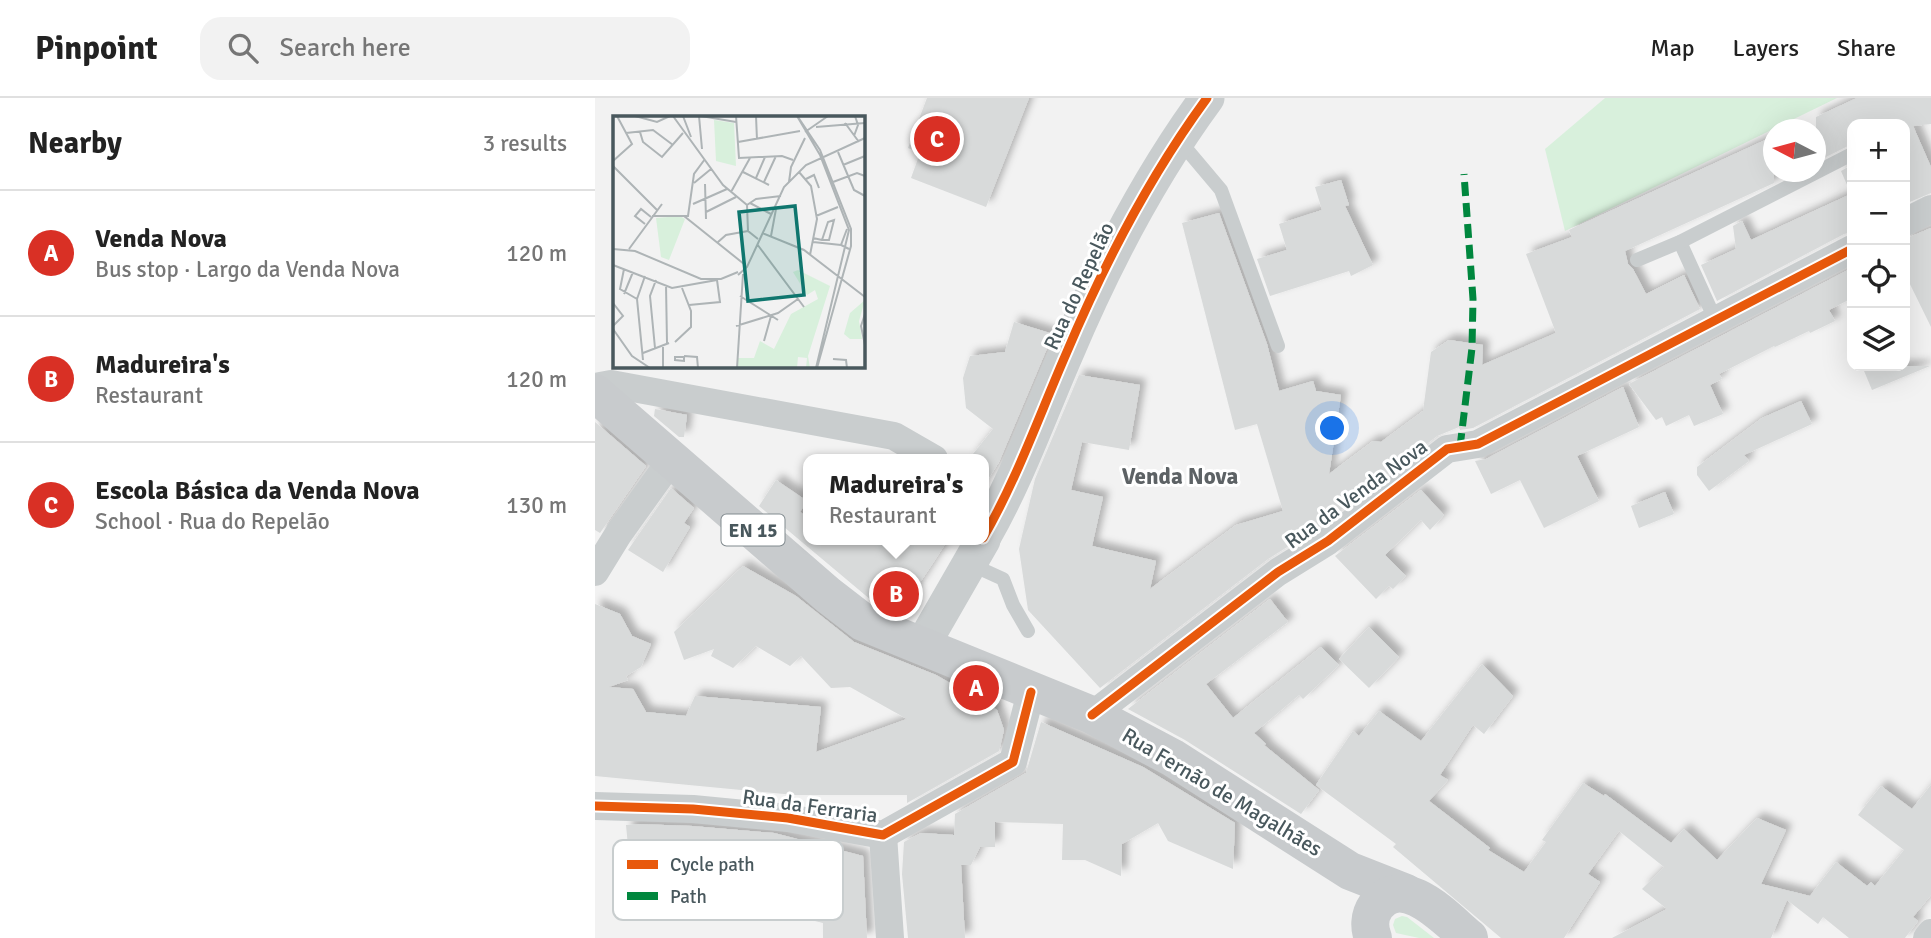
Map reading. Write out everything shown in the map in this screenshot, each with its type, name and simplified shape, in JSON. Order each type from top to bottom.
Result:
[{"type":"main road","name":"EN 15","points":[[595,393],[828,595],[863,622],[1092,715]]},
{"type":"main road","name":"Rua Fernão de Magalhães","points":[[1092,715],[1173,758],[1350,871],[1418,897],[1469,938]]},
{"type":"main road","points":[[1350,871],[1371,930]]},
{"type":"main road","points":[[1371,930],[1374,909],[1382,900],[1393,894],[1406,893]]},
{"type":"street","name":"Rua do Repelão","points":[[994,494],[1067,352],[1119,239],[1195,113]]},
{"type":"street","points":[[1910,220],[1931,209]]},
{"type":"street","name":"Rua da Venda Nova","points":[[1092,715],[1278,572],[1328,541],[1447,449],[1478,444],[1847,252]]},
{"type":"street","points":[[595,387],[611,384],[894,436],[925,454]]},
{"type":"street","points":[[595,572],[619,533],[672,459]]},
{"type":"street","name":"Rua do Repelão","points":[[922,646],[978,547]]},
{"type":"street","name":"Rua da Ferraria","points":[[595,806],[693,809],[788,818],[883,835],[1013,762],[1031,692]]},
{"type":"street","points":[[883,835],[890,938]]},
{"type":"street","points":[[1927,938],[1931,933]]},
{"type":"lane","points":[[1195,113],[1278,346]]},
{"type":"lane","points":[[1637,260],[1680,242],[1847,157]]},
{"type":"lane","points":[[1680,242],[1715,319]]},
{"type":"lane","points":[[978,547],[1003,579],[1013,605],[1028,631]]},
{"type":"green space","points":[[1605,98],[1837,98],[1794,119],[1763,119],[1763,134],[1565,231],[1545,149]]},
{"type":"green space","points":[[1402,916],[1434,938],[1396,933],[1393,925],[1395,919]]},
{"type":"building","points":[[927,98],[1029,98],[986,207],[911,178],[920,153],[908,148]]},
{"type":"building","points":[[1857,98],[1931,98],[1931,124],[1913,126],[1931,167],[1931,193],[1910,202],[1910,119],[1847,119],[1847,146],[1826,157],[1826,119],[1816,117]]},
{"type":"building","points":[[1763,141],[1763,182],[1774,183],[1625,251],[1628,264],[1646,294],[1684,275],[1700,309],[1473,428],[1460,430],[1459,427],[1437,436],[1319,527],[1268,559],[1100,688],[1028,610],[1019,549],[1035,479],[1079,375],[1140,385],[1129,450],[1082,442],[1071,490],[1103,497],[1092,546],[1156,561],[1150,589],[1236,525],[1283,511],[1257,424],[1235,430],[1182,223],[1219,213],[1267,344],[1279,391],[1313,381],[1316,391],[1341,395],[1329,474],[1373,441],[1381,442],[1423,411],[1431,352],[1449,340],[1483,345],[1482,365],[1556,333],[1526,254],[1572,237],[1569,230]]},
{"type":"building","points":[[1847,168],[1847,185],[1841,171]]},
{"type":"building","points":[[1341,180],[1349,205],[1345,206],[1373,265],[1351,276],[1349,271],[1270,296],[1257,259],[1287,250],[1279,224],[1322,210],[1315,187]]},
{"type":"building","points":[[1847,196],[1847,233],[1717,301],[1701,265],[1736,249],[1733,226],[1742,221],[1751,240]]},
{"type":"building","points":[[1931,228],[1931,327],[1910,284],[1910,237]]},
{"type":"building","points":[[1847,271],[1847,301],[1829,310],[1835,321],[1774,346],[1719,374],[1722,379],[1710,385],[1723,414],[1694,426],[1689,415],[1666,426],[1662,417],[1656,420],[1629,384]]},
{"type":"building","points":[[1014,322],[1053,334],[999,462],[989,478],[989,454],[973,454],[993,429],[966,408],[963,378],[970,356],[1005,352]]},
{"type":"building","points":[[1910,366],[1930,366],[1872,390],[1864,371],[1910,371]]},
{"type":"building","points":[[1623,387],[1639,427],[1577,456],[1599,501],[1544,528],[1520,480],[1491,494],[1475,461],[1486,459]]},
{"type":"building","points":[[1801,401],[1812,424],[1744,455],[1749,461],[1709,491],[1697,475],[1697,467],[1762,418]]},
{"type":"building","points":[[655,409],[687,415],[684,437],[679,437],[654,416]]},
{"type":"building","points":[[595,422],[646,466],[600,533],[595,530]]},
{"type":"building","points":[[776,480],[803,498],[800,512],[803,514],[803,543],[759,506]]},
{"type":"building","points":[[671,488],[694,508],[684,523],[690,527],[663,572],[628,550]]},
{"type":"building","points":[[1421,490],[1444,515],[1430,530],[1421,520],[1385,555],[1406,576],[1393,589],[1389,586],[1376,599],[1335,556]]},
{"type":"building","points":[[1665,492],[1674,514],[1639,528],[1631,506]]},
{"type":"building","points":[[805,545],[945,545],[900,613],[871,600]]},
{"type":"building","points":[[743,566],[796,596],[854,642],[936,675],[997,710],[1004,730],[999,751],[907,803],[907,795],[795,795],[595,776],[595,604],[620,614],[632,636],[651,644],[641,667],[626,676],[628,680],[609,687],[633,689],[646,712],[686,716],[695,696],[821,707],[816,752],[907,719],[850,687],[831,688],[801,656],[790,666],[756,646],[733,668],[711,656],[714,649],[684,660],[674,632]]},
{"type":"building","points":[[1270,599],[1288,622],[1206,684],[1233,718],[1321,647],[1339,665],[1303,699],[1299,695],[1254,733],[1266,744],[1264,745],[1319,790],[1301,814],[1185,740],[1128,709]]},
{"type":"building","points":[[1369,627],[1399,657],[1369,688],[1339,659]]},
{"type":"building","points":[[1482,664],[1513,696],[1484,734],[1473,725],[1440,775],[1448,780],[1429,801],[1490,848],[1488,850],[1524,872],[1546,842],[1542,840],[1583,783],[1604,796],[1605,794],[1671,843],[1684,829],[1717,860],[1757,818],[1786,830],[1761,884],[1810,896],[1836,862],[1867,886],[1871,882],[1875,886],[1904,850],[1858,815],[1881,786],[1912,809],[1931,785],[1931,895],[1913,917],[1918,921],[1905,938],[1849,938],[1823,917],[1818,924],[1787,900],[1771,938],[1612,938],[1667,909],[1642,889],[1664,867],[1619,831],[1588,874],[1600,882],[1564,938],[1501,938],[1393,847],[1396,844],[1316,785],[1353,731],[1359,736],[1379,711],[1421,741]]},
{"type":"building","points":[[1041,722],[1143,767],[1235,823],[1233,869],[1168,841],[1158,823],[1122,844],[1121,876],[1085,860],[1062,860],[1063,824],[995,822],[995,847],[980,847],[971,865],[961,865],[965,938],[908,938],[902,874],[904,842],[921,833],[954,835],[955,814],[1026,773]]},
{"type":"building","points":[[626,825],[692,826],[774,833],[801,840],[627,840]]},
{"type":"building","points":[[843,851],[863,856],[867,938],[823,938],[823,923],[811,920],[843,920]]},
{"type":"marked path","points":[[1460,447],[1472,348],[1473,299],[1464,174]]},
{"type":"cycle path","points":[[989,527],[1017,470],[1112,254],[1147,190],[1207,98]]},
{"type":"cycle path","points":[[1092,715],[1278,572],[1328,541],[1447,449],[1478,444],[1847,252]]},
{"type":"cycle path","points":[[595,806],[693,809],[788,818],[883,835],[1013,762],[1031,692]]},
{"type":"place","name":"Escola Básica da Venda Nova","points":[[937,139]]},
{"type":"place","name":"Madureira's","points":[[896,594]]},
{"type":"place","name":"Venda Nova","points":[[976,688]]},
{"type":"district","name":"Venda Nova","points":[[1180,476]]}]
